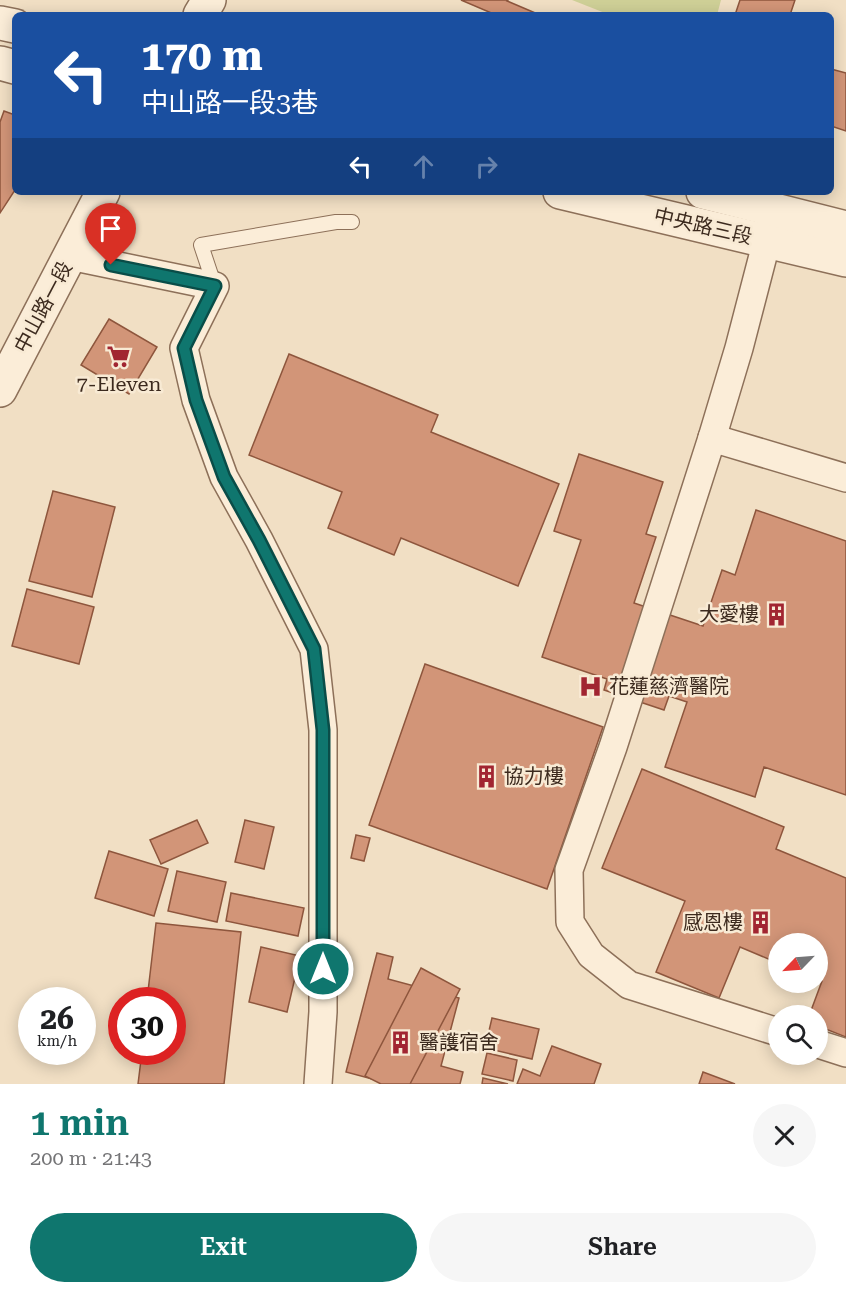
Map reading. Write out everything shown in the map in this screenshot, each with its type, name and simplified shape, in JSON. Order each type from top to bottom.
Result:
[{"type":"street","name":"中山路一段","points":[[0,390],[101,195]]},
{"type":"street","name":"中央路三段","points":[[579,195],[771,225],[846,228]]},
{"type":"street","name":"中央路三段","points":[[709,195],[846,260]]},
{"type":"street","points":[[768,1029],[629,985],[591,955],[570,922],[568,870],[613,747],[712,438],[740,348],[771,225]]},
{"type":"street","points":[[70,256],[215,286],[184,348],[196,400],[224,477],[259,540],[314,649],[323,730],[323,1012],[318,1084]]},
{"type":"street","points":[[712,438],[846,478]]},
{"type":"street","points":[[828,1047],[846,1053]]},
{"type":"lane","points":[[188,314],[215,286],[201,245],[336,222],[352,222]]},
{"type":"green space","points":[[572,0],[721,0],[718,12],[602,12]]},
{"type":"building","points":[[461,0],[508,0],[533,12],[489,12]]},
{"type":"building","points":[[740,0],[795,0],[791,12],[736,12]]},
{"type":"building","points":[[834,70],[846,73],[846,131],[834,127]]},
{"type":"building","points":[[4,111],[12,114],[12,195],[0,213],[0,122]]},
{"type":"building","name":"7-Eleven","points":[[109,319],[157,347],[129,394],[81,365]]},
{"type":"building","points":[[289,354],[438,415],[431,432],[559,484],[518,586],[401,538],[394,555],[328,528],[342,492],[249,455]]},
{"type":"building","name":"大愛樓","points":[[579,454],[663,482],[646,534],[656,537],[634,603],[703,626],[722,570],[735,575],[756,510],[846,541],[846,795],[764,767],[755,797],[665,767],[687,702],[669,696],[664,710],[604,690],[607,679],[542,657],[581,540],[554,531]]},
{"type":"building","points":[[53,491],[115,507],[92,597],[29,581]]},
{"type":"building","points":[[27,589],[94,607],[79,664],[12,646]]},
{"type":"building","name":"協力樓","points":[[425,664],[603,727],[547,889],[369,825]]},
{"type":"building","name":"感恩樓","points":[[642,769],[784,827],[776,849],[846,878],[846,1037],[828,1030],[828,1005],[813,1005],[818,993],[828,993],[828,933],[768,933],[768,959],[740,947],[719,998],[656,972],[685,901],[602,868]]},
{"type":"building","points":[[197,820],[208,843],[161,864],[150,840]]},
{"type":"building","points":[[245,820],[274,827],[264,869],[235,862]]},
{"type":"building","points":[[356,835],[370,838],[364,861],[351,858]]},
{"type":"building","points":[[109,851],[168,869],[154,916],[95,898]]},
{"type":"building","points":[[177,871],[226,882],[217,922],[168,911]]},
{"type":"building","points":[[231,893],[304,908],[298,936],[226,921]]},
{"type":"building","points":[[156,923],[241,932],[224,1084],[138,1084],[140,1065],[186,1065],[186,987],[149,987]]},
{"type":"building","points":[[261,947],[300,956],[287,1012],[249,1002]]},
{"type":"building","name":"醫護宿舍","points":[[377,953],[393,957],[388,979],[459,998],[441,1066],[463,1072],[460,1084],[391,1084],[346,1072]]},
{"type":"building","points":[[421,968],[460,989],[410,1084],[381,1084],[365,1076]]},
{"type":"building","points":[[492,1018],[539,1029],[532,1059],[485,1048]]},
{"type":"building","name":"醫護宿舍","points":[[552,1046],[601,1064],[594,1084],[517,1084],[523,1069],[540,1076]]},
{"type":"building","points":[[487,1053],[517,1060],[513,1081],[482,1074]]},
{"type":"building","points":[[703,1072],[735,1084],[699,1084]]},
{"type":"building","points":[[483,1078],[508,1084],[482,1084]]},
{"type":"place","name":"7-Eleven","points":[[119,356]]},
{"type":"place","name":"大愛樓","points":[[777,614]]},
{"type":"place","name":"花蓮慈濟醫院","points":[[591,686]]},
{"type":"place","name":"協力樓","points":[[486,776]]},
{"type":"place","name":"感恩樓","points":[[761,922]]},
{"type":"place","name":"醫護宿舍","points":[[401,1042]]},
{"type":"route","points":[[111,265],[215,286],[184,348],[196,400],[224,477],[259,540],[314,649],[323,730],[323,969]]}]
